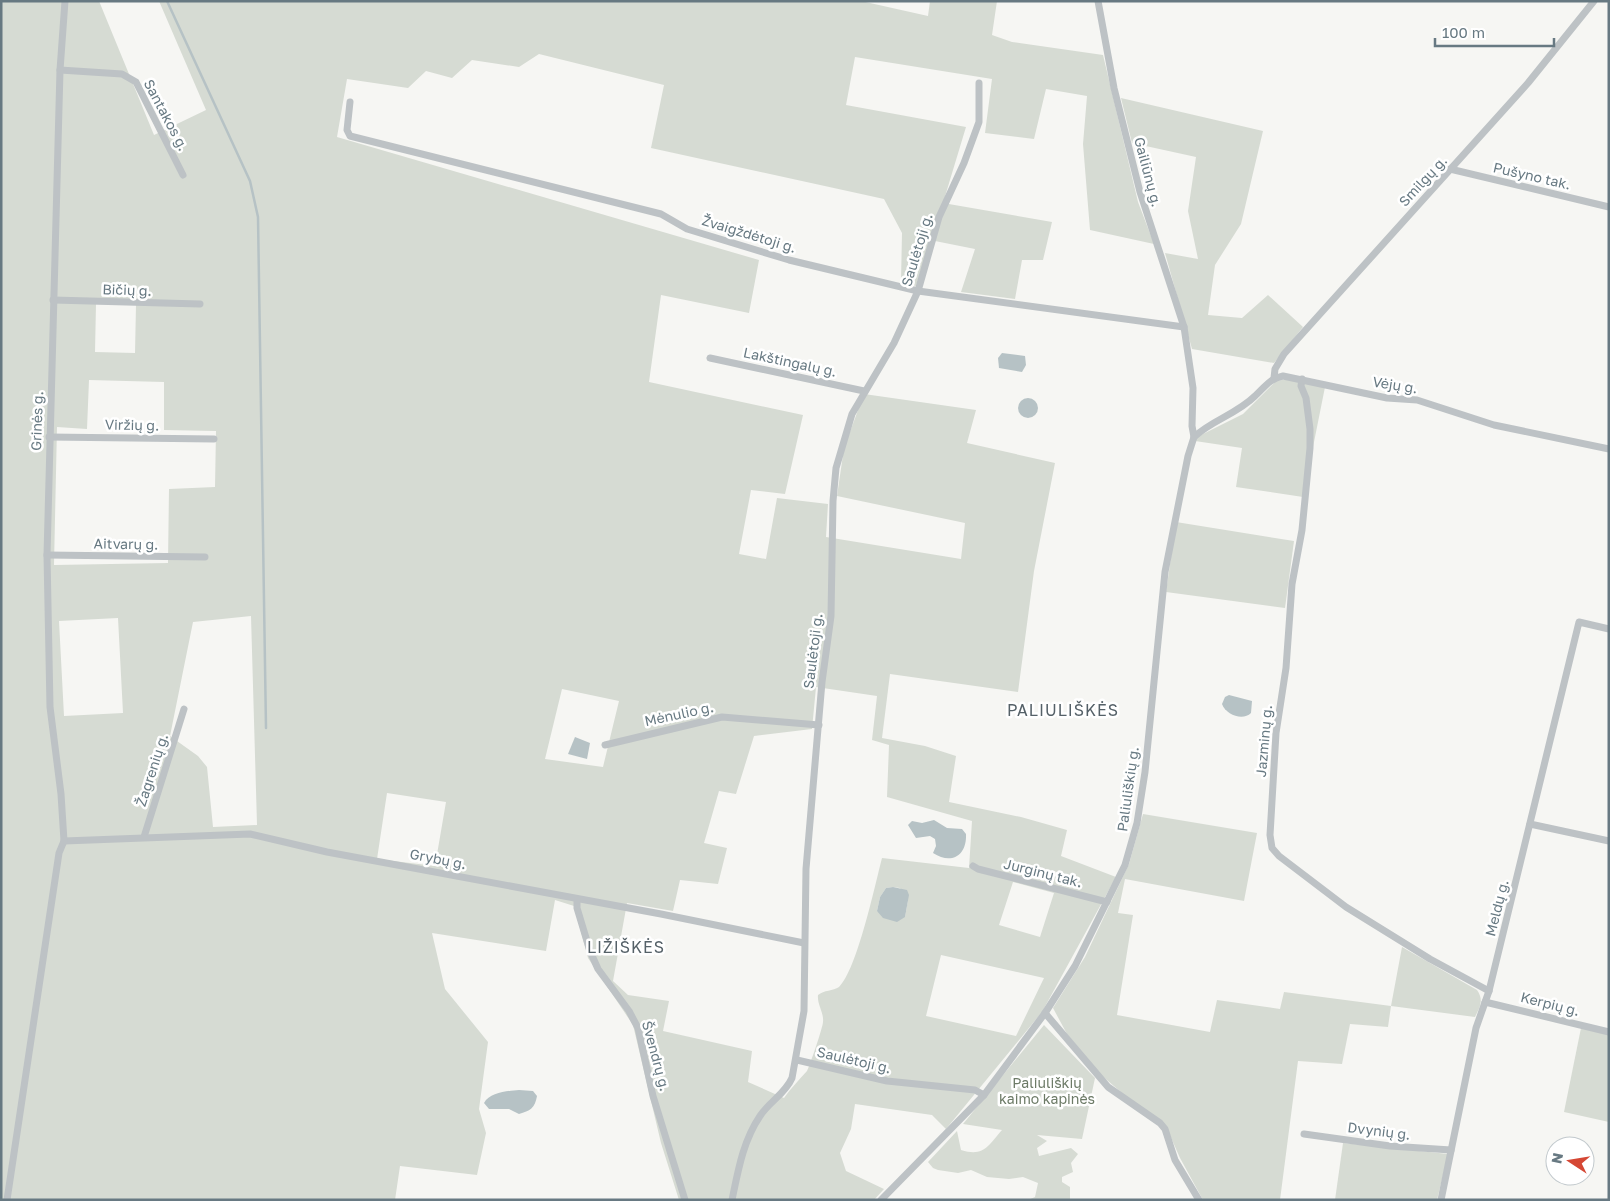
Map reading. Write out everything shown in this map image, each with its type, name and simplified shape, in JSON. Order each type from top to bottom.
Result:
[{"type":"street","name":"Grinės g.","points":[[7,1200],[59,853],[64,841],[61,794],[50,707],[47,555],[60,70],[66,1]]},
{"type":"street","name":"Gailiūnų g.","points":[[1098,1],[1114,88],[1140,192],[1184,327],[1188,345]]},
{"type":"street","name":"Smilgų g.","points":[[1274,378],[1275,369],[1284,354],[1528,84],[1594,1]]},
{"type":"street","name":"Santakos g.","points":[[60,70],[122,74],[136,82],[183,175]]},
{"type":"street","name":"Saulėtoji g.","points":[[980,83],[979,122],[964,162],[939,217],[918,291],[894,343],[864,391],[845,432],[836,468],[833,501],[831,616],[822,682],[806,876],[804,1011],[797,1060],[887,1081],[975,1090],[984,1095]]},
{"type":"street","name":"Žvaigždėtoji g.","points":[[350,102],[347,130],[350,136],[661,214],[687,229],[789,260],[918,291],[1184,327]]},
{"type":"street","name":"Pušyno tak.","points":[[1450,169],[1609,207]]},
{"type":"street","name":"Bičių g.","points":[[53,300],[200,304]]},
{"type":"street","name":"Paliuliškių g.","points":[[881,1200],[912,1171],[984,1095],[1045,1013],[1075,966],[1125,865],[1137,823],[1145,772],[1165,572],[1188,456],[1194,437],[1192,426],[1192,378],[1188,345]]},
{"type":"street","name":"Lakštingalų g.","points":[[710,358],[864,391]]},
{"type":"street","name":"Vėjų g.","points":[[1274,378],[1283,376],[1380,396],[1417,400],[1494,425],[1609,449]]},
{"type":"street","points":[[1194,437],[1209,425],[1242,408],[1274,378]]},
{"type":"street","name":"Jazminų g.","points":[[1302,379],[1301,386],[1306,398],[1310,428],[1310,448],[1302,530],[1292,584],[1286,668],[1276,732],[1270,832],[1272,848],[1346,907],[1430,959],[1489,991]]},
{"type":"street","name":"Viržių g.","points":[[49,436],[214,439]]},
{"type":"street","name":"Aitvarų g.","points":[[47,555],[205,557]]},
{"type":"street","name":"Meldų g.","points":[[1441,1200],[1476,1028],[1489,991],[1579,622],[1609,629]]},
{"type":"street","name":"Žagrenių g.","points":[[144,838],[184,709]]},
{"type":"street","name":"Mėnulio g.","points":[[605,744],[722,717],[819,725]]},
{"type":"street","points":[[1530,824],[1609,841]]},
{"type":"street","name":"Grybų g.","points":[[64,841],[250,834],[327,852],[577,900],[661,914],[804,943]]},
{"type":"street","name":"Jurginų tak.","points":[[973,866],[978,869],[1107,902]]},
{"type":"street","name":"Švendrų g.","points":[[577,900],[577,908],[587,943],[598,969],[629,1011],[638,1028],[654,1096],[685,1200]]},
{"type":"street","name":"Kerpių g.","points":[[1485,1002],[1609,1032]]},
{"type":"street","points":[[1045,1013],[1108,1087],[1160,1122],[1165,1129],[1176,1160],[1199,1200]]},
{"type":"street","points":[[732,1200],[741,1157],[750,1132],[761,1114],[788,1086],[797,1060]]},
{"type":"street","name":"Dvynių g.","points":[[1304,1134],[1390,1146],[1451,1150]]},
{"type":"green space","points":[[1,1],[99,1],[154,135],[206,110],[159,1],[861,1],[928,16],[930,1],[997,1],[992,35],[1012,42],[1103,55],[1138,202],[1154,244],[1090,230],[1083,144],[1087,96],[1046,89],[1034,139],[985,133],[992,79],[855,57],[846,105],[966,127],[943,203],[1052,222],[1043,260],[1022,260],[1015,299],[961,292],[975,249],[930,240],[916,286],[901,282],[902,233],[884,199],[651,148],[664,85],[539,54],[519,67],[472,60],[452,78],[426,71],[408,88],[347,79],[337,137],[759,260],[749,313],[661,295],[649,382],[803,415],[785,494],[751,490],[739,554],[766,559],[777,498],[828,504],[826,537],[961,559],[965,523],[837,496],[844,448],[864,394],[976,410],[967,443],[1055,463],[1034,571],[1018,692],[890,674],[882,738],[925,746],[956,756],[949,802],[1021,817],[1067,830],[1061,856],[1116,877],[1042,1012],[946,1129],[932,1115],[855,1104],[851,1129],[840,1153],[846,1171],[884,1189],[874,1200],[679,1200],[661,1143],[633,1025],[588,958],[574,906],[555,900],[546,951],[432,933],[445,989],[488,1042],[479,1109],[486,1133],[477,1175],[400,1166],[395,1200],[1,1200]],"holes":[[[96,304],[136,305],[135,353],[95,352]],[[89,380],[164,382],[164,430],[216,431],[215,487],[169,489],[168,563],[54,565],[57,427],[87,429]],[[251,616],[257,825],[213,827],[207,767],[198,756],[170,736],[193,622]],[[118,618],[123,713],[64,716],[59,621]],[[816,687],[877,696],[872,740],[889,745],[887,797],[972,821],[969,868],[882,858],[865,926],[846,978],[839,987],[818,995],[823,1022],[816,1047],[807,1071],[784,1098],[748,1082],[752,1051],[663,1031],[669,1001],[628,995],[613,981],[627,903],[673,911],[680,880],[718,884],[727,848],[704,843],[719,791],[736,794],[754,736],[812,729]],[[562,689],[619,701],[603,767],[545,759]],[[387,793],[446,802],[435,866],[377,859]],[[1013,882],[1054,893],[1040,937],[999,925]],[[886,888],[900,888],[908,900],[905,917],[877,911],[880,897]],[[941,955],[1044,978],[1016,1036],[926,1016]]]},
{"type":"green space","points":[[1121,98],[1263,131],[1241,224],[1215,265],[1208,315],[1242,318],[1268,295],[1303,327],[1274,363],[1192,349],[1165,253],[1198,259],[1188,211],[1196,157],[1132,143]]},
{"type":"green space","points":[[1289,379],[1325,387],[1303,497],[1236,487],[1242,448],[1195,441],[1197,437],[1243,414],[1276,381]]},
{"type":"green space","points":[[1176,522],[1294,541],[1285,608],[1166,592]]},
{"type":"green space","points":[[1143,814],[1257,833],[1244,901],[1125,879],[1118,913],[1133,915],[1117,1015],[1210,1032],[1217,1000],[1280,1009],[1284,992],[1391,1006],[1388,1027],[1350,1024],[1342,1064],[1298,1061],[1280,1200],[1203,1200],[1180,1158],[1169,1133],[1101,1075],[1067,1034],[1053,1008],[1085,957],[1129,864]]},
{"type":"green space","points":[[1402,947],[1477,990],[1481,1000],[1475,1017],[1391,1006]]},
{"type":"green space","name":"Paliuliškių kaimo kapinės","points":[[1044,1025],[1095,1078],[1082,1139],[1037,1135],[1047,1141],[1037,1148],[1039,1156],[1071,1148],[1078,1154],[1071,1163],[1073,1172],[1062,1177],[1062,1182],[1070,1187],[1070,1200],[1028,1200],[1035,1197],[1038,1183],[1023,1177],[1009,1179],[987,1177],[971,1170],[958,1173],[933,1168],[928,1162],[957,1131],[961,1150],[975,1152],[985,1149],[1002,1130],[963,1124]]},
{"type":"green space","points":[[1581,1028],[1609,1035],[1609,1122],[1564,1112]]},
{"type":"green space","points":[[1343,1143],[1448,1154],[1437,1200],[1335,1200]]},
{"type":"shaded area","points":[[1002,353],[1025,356],[1026,365],[1022,372],[999,368],[998,358]]},
{"type":"shaded area","points":[[1028,398],[1035,401],[1038,408],[1035,415],[1028,418],[1021,415],[1018,408],[1021,401]]},
{"type":"shaded area","points":[[1229,695],[1252,701],[1251,713],[1244,717],[1239,717],[1227,711],[1222,704],[1225,697]]},
{"type":"shaded area","points":[[575,737],[590,743],[587,759],[568,754]]},
{"type":"shaded area","points":[[934,820],[947,828],[962,829],[966,834],[964,848],[957,856],[946,858],[933,853],[936,846],[935,839],[930,836],[916,838],[908,825],[912,821],[922,823]]},
{"type":"shaded area","points":[[893,887],[907,890],[909,895],[905,917],[897,922],[883,918],[877,911],[880,897],[886,888]]},
{"type":"shaded area","points":[[519,1090],[533,1091],[537,1096],[533,1106],[523,1113],[519,1114],[509,1109],[489,1109],[484,1103],[490,1096],[495,1094]]},
{"type":"waterway","points":[[167,1],[250,181],[258,217],[266,728]]},
{"type":"district","name":"PALIULIŠKĖS","points":[[1063,710]]},
{"type":"district","name":"LIŽIŠKĖS","points":[[626,947]]}]
